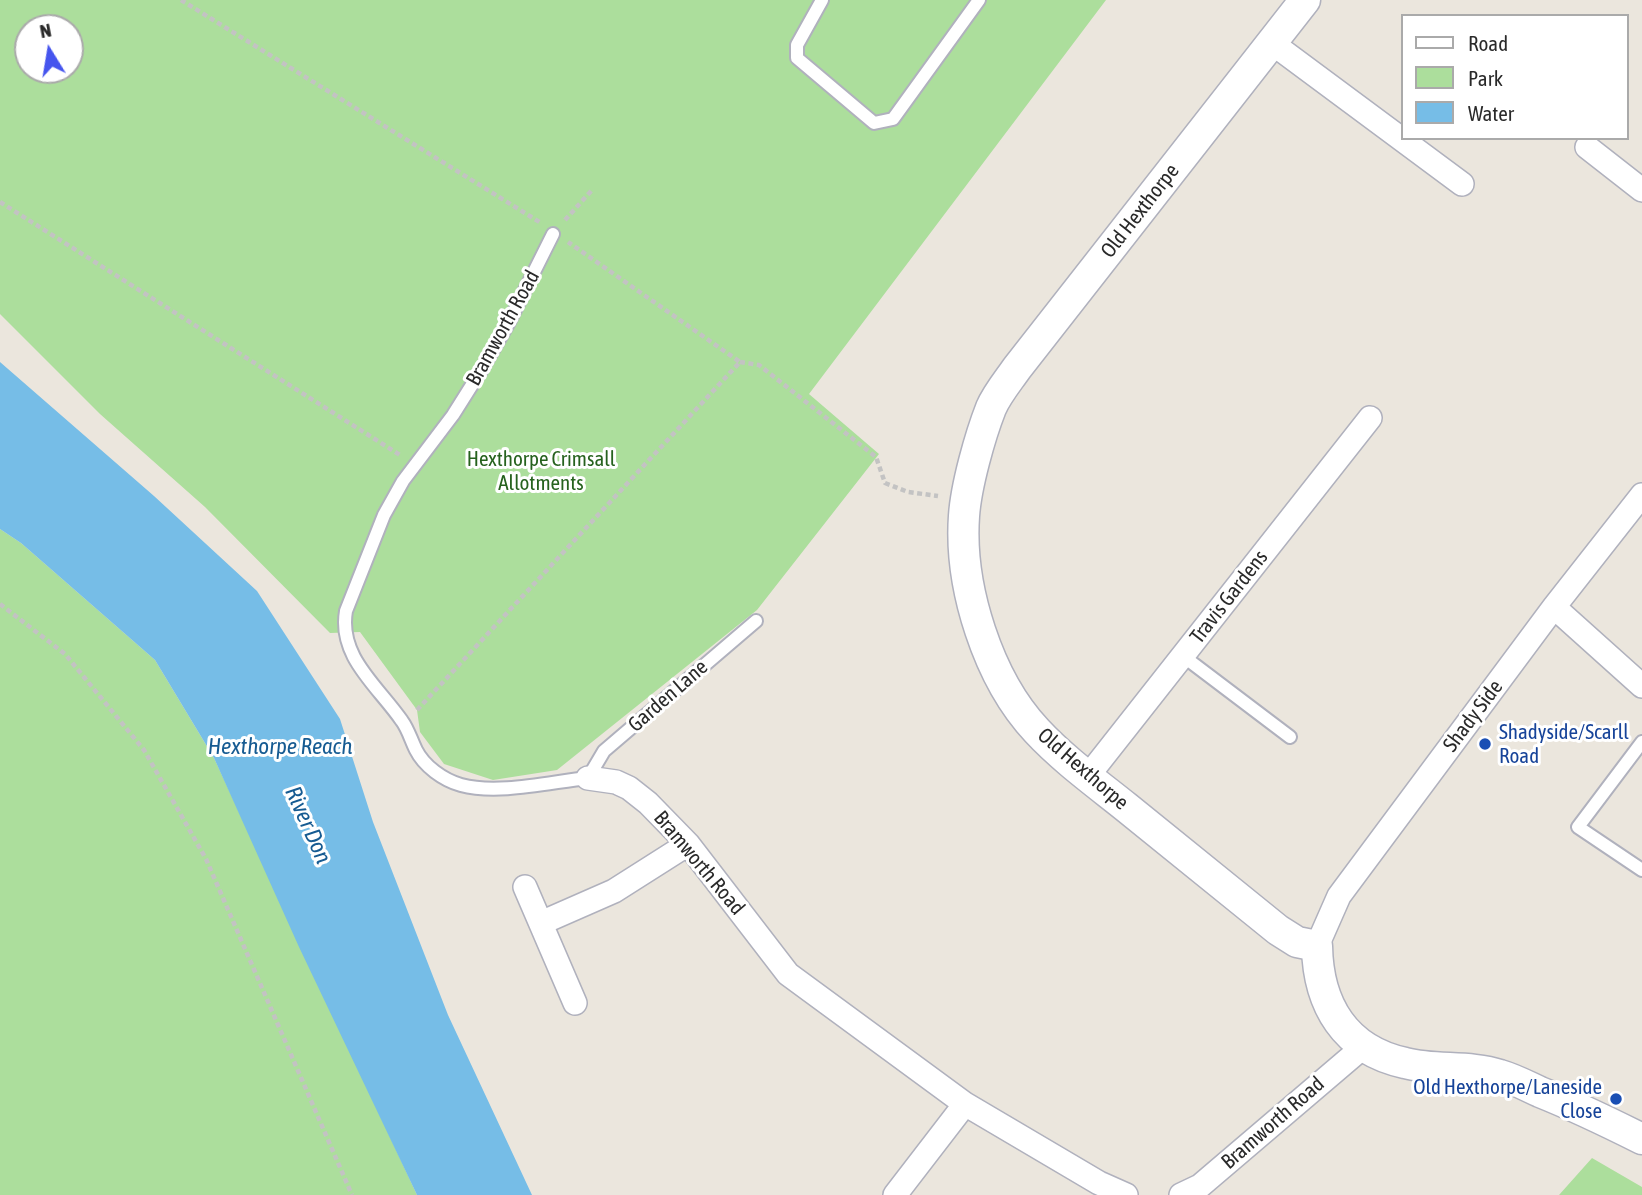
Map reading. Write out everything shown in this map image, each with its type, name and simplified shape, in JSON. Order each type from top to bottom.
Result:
[{"type":"street","name":"Old Hexthorpe","points":[[1305,0],[1017,368],[992,407],[977,453],[964,515],[965,564],[975,617],[990,659],[1036,731],[1278,930],[1297,942],[1317,946]]},
{"type":"street","points":[[1272,43],[1400,138]]},
{"type":"street","points":[[1403,140],[1462,184]]},
{"type":"street","points":[[1587,147],[1642,190]]},
{"type":"street","name":"Travis Gardens","points":[[1088,776],[1370,418]]},
{"type":"street","name":"Shady Side","points":[[1317,946],[1339,896],[1554,607],[1642,495]]},
{"type":"street","points":[[1554,607],[1642,686]]},
{"type":"street","name":"Bramworth Road","points":[[588,778],[616,782],[629,788],[648,803],[688,844],[788,974],[965,1104],[1099,1183],[1126,1195]]},
{"type":"street","points":[[541,923],[614,891],[688,844]]},
{"type":"street","points":[[525,887],[575,1003]]},
{"type":"street","points":[[1317,946],[1322,990],[1333,1015],[1363,1047],[1406,1064],[1463,1068],[1501,1075],[1639,1132]]},
{"type":"street","name":"Bramworth Road","points":[[1181,1195],[1200,1186],[1363,1047]]},
{"type":"street","points":[[895,1195],[965,1104]]},
{"type":"lane","points":[[822,0],[797,45],[797,58],[874,123],[893,120],[979,0]]},
{"type":"lane","name":"Bramworth Road","points":[[553,234],[482,369],[453,415],[403,481],[384,515],[356,583],[344,624],[347,642],[357,665],[404,723],[417,752],[432,771],[460,785],[493,789],[588,778]]},
{"type":"lane","name":"Garden Lane","points":[[588,778],[604,751],[756,621]]},
{"type":"lane","points":[[1183,656],[1290,737]]},
{"type":"lane","points":[[1642,742],[1578,827],[1642,870]]},
{"type":"path","points":[[181,0],[538,221],[740,362],[759,365],[876,457],[885,483],[908,492],[967,500]]},
{"type":"path","points":[[553,234],[592,190]]},
{"type":"path","points":[[0,202],[415,466]]},
{"type":"path","points":[[404,723],[740,362]]},
{"type":"path","points":[[0,604],[65,654],[144,750],[206,859],[352,1195]]},
{"type":"green space","name":"Hexthorpe Crimsall Allotments","points":[[0,0],[1106,0],[809,394],[879,454],[757,610],[557,770],[493,780],[444,764],[420,732],[417,710],[360,632],[330,633],[205,507],[100,414],[0,314]]},
{"type":"green space","points":[[0,529],[21,543],[155,660],[214,758],[417,1195],[0,1195]]},
{"type":"green space","points":[[1592,1158],[1642,1187],[1642,1195],[1559,1195]]},
{"type":"water","name":"Hexthorpe Reach","points":[[0,362],[154,496],[257,591],[340,719],[373,822],[448,1015],[532,1195],[417,1195],[299,947],[214,758],[155,660],[21,543],[0,529]]},
{"type":"place","name":"Shadyside/Scarll Road","points":[[1485,744]]},
{"type":"place","name":"Old Hexthorpe/Laneside Close","points":[[1616,1099]]},
{"type":"water label","name":"River Don","points":[[308,825]]}]
